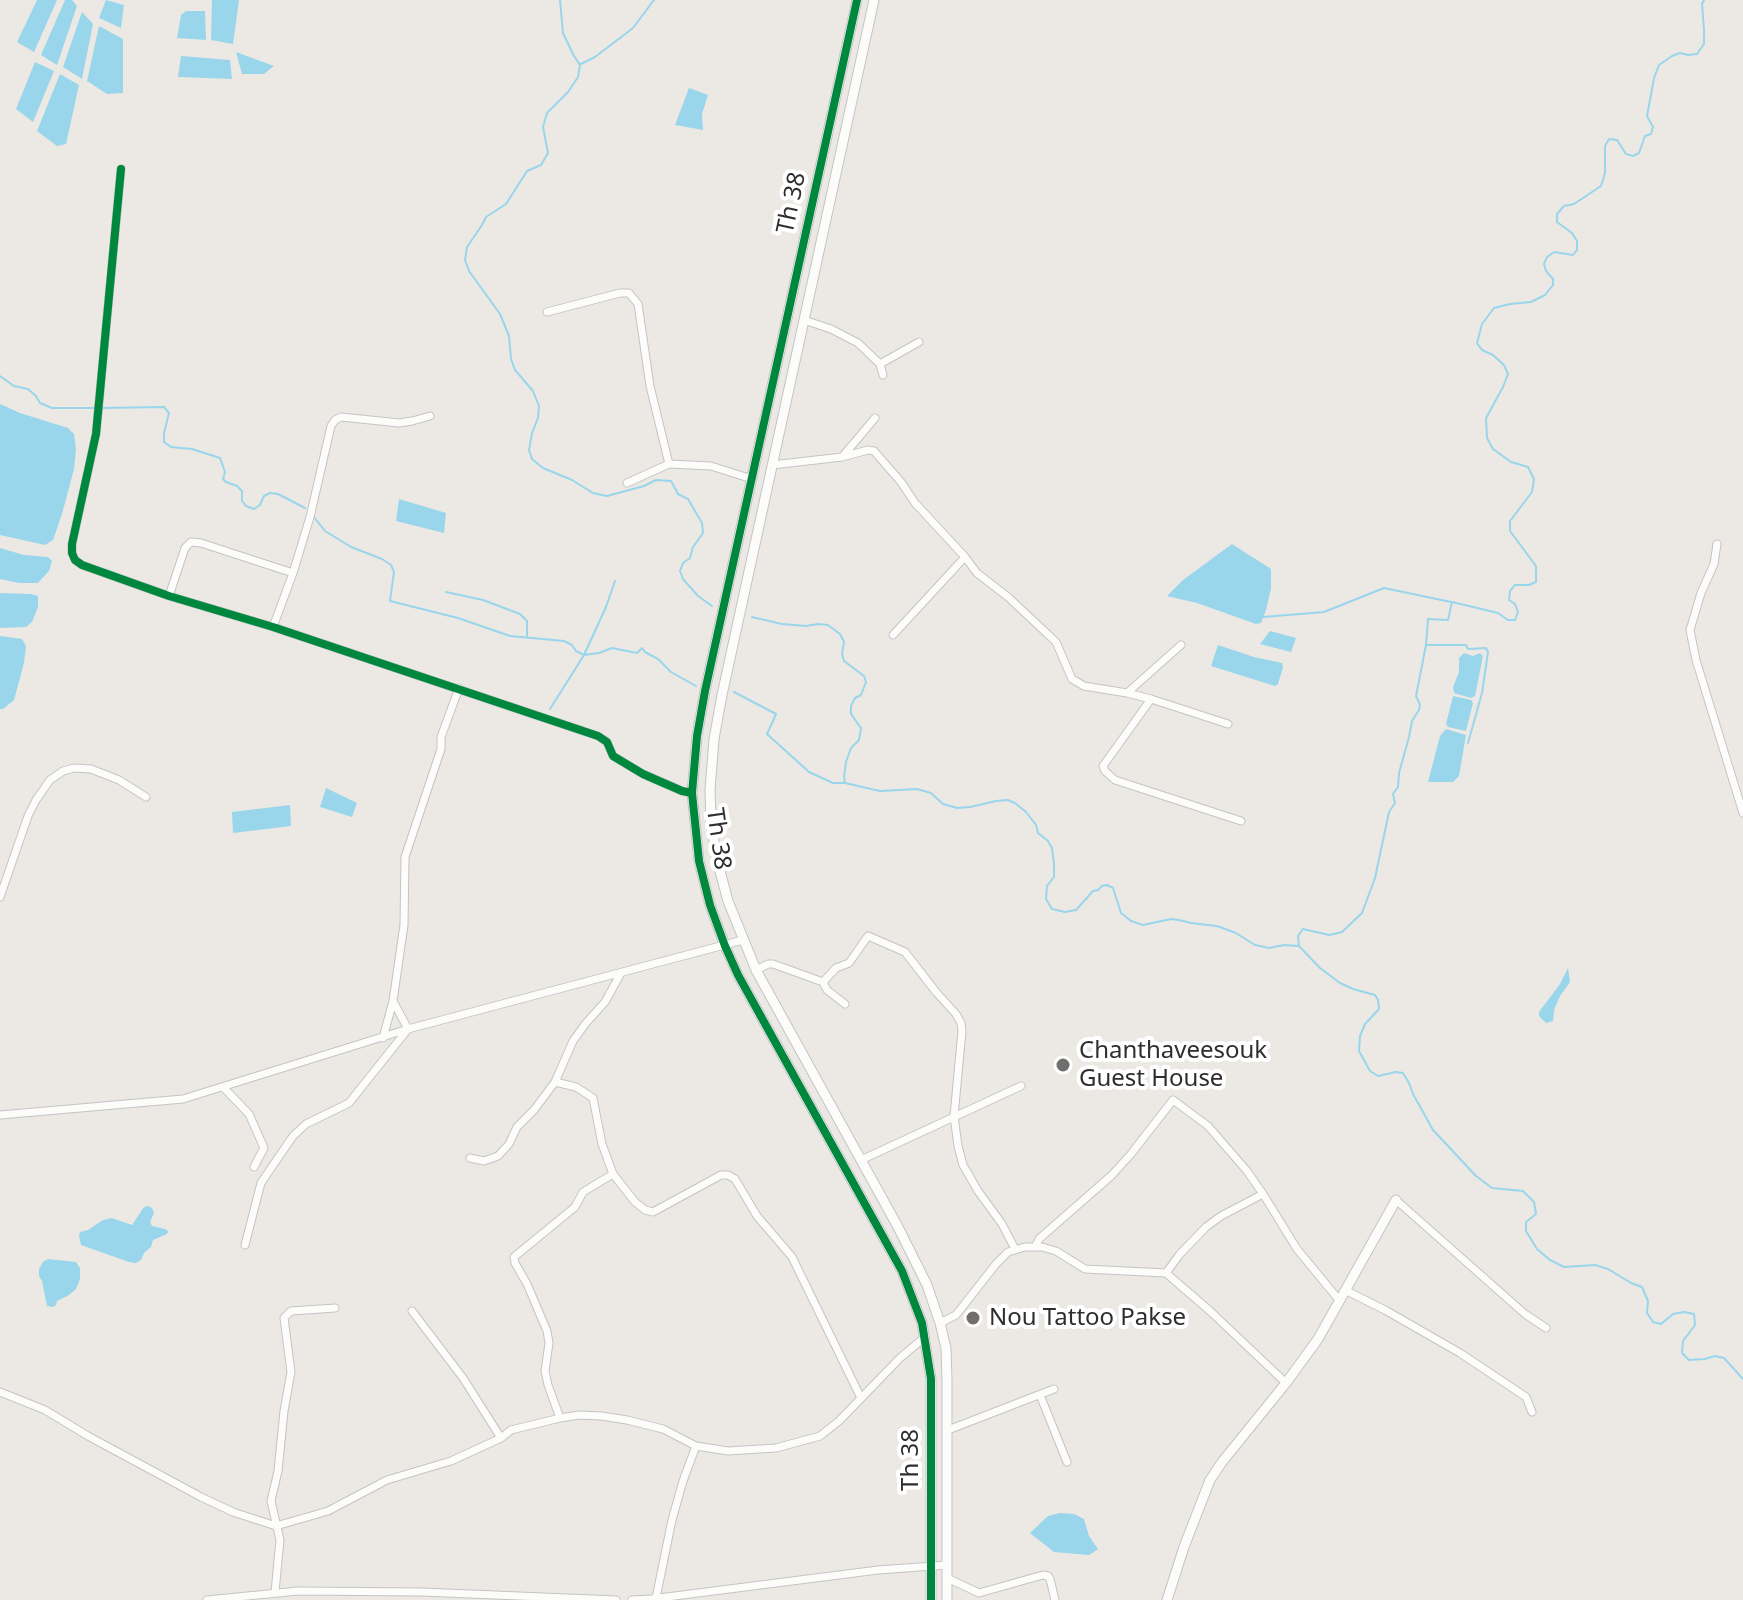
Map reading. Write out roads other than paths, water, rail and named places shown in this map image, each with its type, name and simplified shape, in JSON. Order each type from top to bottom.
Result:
[{"type":"street","points":[[857,0],[873,2]]},
{"type":"street","name":"Th 38","points":[[857,0],[705,691],[692,793],[699,861],[725,946],[738,975],[902,1271],[925,1337],[931,1379],[931,1600]]},
{"type":"street","name":"Th 38","points":[[873,2],[719,709],[710,790],[711,822],[728,901],[756,970],[898,1227],[927,1285],[940,1323],[946,1348],[947,1600]]},
{"type":"street","points":[[121,169],[96,434],[72,544],[75,560],[169,596],[273,627],[598,736],[609,746],[613,756],[643,774],[692,793]]},
{"type":"street","points":[[547,312],[620,293],[629,293],[638,304],[650,386],[669,464]]},
{"type":"street","points":[[804,320],[858,343],[880,364],[883,375]]},
{"type":"street","points":[[880,364],[919,342]]},
{"type":"street","points":[[273,627],[310,517],[335,420],[341,417],[399,423],[430,416]]},
{"type":"street","points":[[842,457],[875,418]]},
{"type":"street","points":[[772,465],[874,451],[931,522],[984,580],[1008,597],[1056,642],[1072,679],[1084,686],[1151,699],[1228,724]]},
{"type":"street","points":[[627,483],[669,464],[711,466],[752,479]]},
{"type":"street","points":[[739,536],[754,542]]},
{"type":"street","points":[[169,596],[185,548],[191,542],[293,573]]},
{"type":"street","points":[[1717,544],[1714,564],[1690,630],[1696,660],[1743,813]]},
{"type":"street","points":[[893,635],[965,557]]},
{"type":"street","points":[[1127,693],[1181,645]]},
{"type":"street","points":[[383,1038],[393,1001],[404,925],[405,857],[459,688]]},
{"type":"street","points":[[1151,699],[1103,766],[1105,771],[1115,780],[1241,821]]},
{"type":"street","points":[[0,897],[28,816],[50,780],[63,771],[91,769],[119,780],[146,797]]},
{"type":"street","points":[[823,982],[836,968],[849,963],[868,936],[905,952],[961,1023],[954,1116],[958,1146],[963,1165],[1015,1249]]},
{"type":"street","points":[[0,1115],[180,1099],[408,1029],[743,940]]},
{"type":"street","points":[[756,970],[773,964],[823,982],[827,990],[845,1004]]},
{"type":"street","points":[[470,1158],[484,1161],[498,1156],[509,1144],[517,1127],[555,1082],[573,1041],[605,1002],[621,973]]},
{"type":"street","points":[[393,1001],[408,1029]]},
{"type":"street","points":[[245,1245],[261,1183],[293,1136],[306,1124],[349,1103],[408,1029]]},
{"type":"street","points":[[555,1082],[576,1087],[593,1098],[602,1144],[613,1174],[645,1210],[653,1212],[721,1175],[735,1179],[757,1216],[792,1257],[861,1398]]},
{"type":"street","points":[[861,1160],[1021,1086]]},
{"type":"street","points":[[223,1087],[249,1114],[264,1148],[254,1167]]},
{"type":"street","points":[[1035,1247],[1039,1239],[1112,1175],[1173,1100],[1208,1126],[1247,1171],[1297,1249],[1342,1295],[1385,1310],[1460,1353],[1526,1397],[1532,1412]]},
{"type":"street","points":[[560,1418],[545,1371],[549,1343],[547,1331],[514,1257],[575,1207],[583,1192],[613,1174]]},
{"type":"street","points":[[1166,1273],[1206,1227],[1263,1194]]},
{"type":"street","points":[[1167,1600],[1210,1480],[1318,1339],[1396,1200],[1525,1314],[1546,1328]]},
{"type":"street","points":[[940,1323],[956,1315],[1008,1252],[1035,1247],[1056,1251],[1085,1269],[1166,1273],[1286,1383]]},
{"type":"street","points":[[911,1293],[927,1285]]},
{"type":"street","points":[[275,1592],[280,1540],[271,1501],[291,1372],[284,1318],[291,1311],[335,1308]]},
{"type":"street","points":[[412,1311],[463,1378],[501,1438]]},
{"type":"street","points":[[0,1392],[45,1410],[201,1497],[233,1512],[276,1526],[328,1511],[387,1480],[451,1461],[501,1438],[511,1430],[560,1418],[579,1415],[627,1420],[663,1429],[696,1446],[728,1451],[776,1448],[820,1436],[925,1337]]},
{"type":"street","points":[[948,1430],[1054,1389]]},
{"type":"street","points":[[1040,1395],[1067,1462]]},
{"type":"street","points":[[653,1599],[672,1520],[696,1446]]},
{"type":"street","points":[[632,1600],[878,1570],[947,1565]]},
{"type":"street","points":[[947,1578],[979,1593],[1048,1576],[1055,1600]]},
{"type":"street","points":[[207,1600],[275,1592],[298,1595],[422,1592],[616,1600]]},
{"type":"water","points":[[37,0],[57,0],[34,52],[17,42]]},
{"type":"water","points":[[65,0],[72,0],[77,6],[57,65],[41,55]]},
{"type":"water","points":[[106,0],[124,5],[121,28],[99,18]]},
{"type":"water","points":[[212,0],[239,0],[233,44],[211,40]]},
{"type":"water","points":[[186,11],[205,11],[206,40],[177,38],[181,15]]},
{"type":"water","points":[[82,12],[93,24],[82,79],[63,67]]},
{"type":"water","points":[[99,26],[123,39],[123,93],[107,94],[87,81]]},
{"type":"water","points":[[236,52],[274,66],[264,74],[242,74]]},
{"type":"water","points":[[181,56],[230,60],[232,79],[178,77]]},
{"type":"water","points":[[35,62],[54,71],[33,122],[16,109]]},
{"type":"water","points":[[60,74],[79,85],[66,144],[57,146],[37,131]]},
{"type":"water","points":[[689,88],[708,95],[702,114],[703,130],[675,125]]},
{"type":"water","points":[[0,404],[68,428],[74,434],[74,469],[53,540],[45,545],[0,535]]},
{"type":"water","points":[[399,499],[446,513],[444,533],[396,521]]},
{"type":"water","points":[[1232,544],[1271,569],[1271,588],[1261,623],[1167,596],[1183,580]]},
{"type":"water","points":[[0,548],[24,555],[48,557],[52,561],[49,571],[38,583],[0,579]]},
{"type":"water","points":[[0,593],[38,596],[38,607],[32,622],[26,627],[0,628]]},
{"type":"water","points":[[1270,631],[1296,638],[1291,652],[1260,644]]},
{"type":"water","points":[[0,636],[22,639],[26,646],[14,700],[3,709],[0,709]]},
{"type":"water","points":[[1218,645],[1282,663],[1278,684],[1275,686],[1211,666]]},
{"type":"water","points":[[1464,653],[1473,656],[1480,653],[1483,656],[1475,696],[1471,698],[1454,693],[1453,687],[1459,672],[1459,658]]},
{"type":"water","points":[[1453,696],[1473,703],[1466,731],[1446,724]]},
{"type":"water","points":[[1446,729],[1466,735],[1459,776],[1453,782],[1428,782],[1440,736]]},
{"type":"water","points":[[326,788],[357,803],[352,817],[320,807]]},
{"type":"water","points":[[290,805],[291,826],[233,833],[232,812]]},
{"type":"water","points":[[1568,968],[1570,982],[1560,996],[1553,1021],[1546,1023],[1539,1012]]},
{"type":"water","points":[[148,1206],[154,1213],[150,1222],[152,1226],[168,1231],[153,1240],[151,1247],[136,1263],[81,1245],[80,1232],[112,1218],[132,1225],[144,1207]]},
{"type":"water","points":[[48,1259],[76,1262],[80,1268],[76,1289],[53,1307],[47,1306],[39,1276],[39,1269]]},
{"type":"water","points":[[1074,1514],[1084,1519],[1089,1536],[1098,1549],[1089,1555],[1054,1552],[1030,1533],[1048,1516]]},
{"type":"waterway","points":[[560,0],[563,33],[580,65],[578,77],[547,113],[543,127],[548,153],[541,165],[527,171],[506,204],[486,217],[467,247],[465,260],[469,271],[500,314],[509,336],[515,370],[533,391],[539,406],[529,450],[532,459],[543,468],[593,493],[607,496],[656,480],[671,481],[678,494],[688,499],[702,523],[703,533],[680,571],[698,596],[712,606]]},
{"type":"waterway","points":[[581,64],[633,28],[654,0]]},
{"type":"waterway","points":[[1299,946],[1298,936],[1303,929],[1329,935],[1342,932],[1362,913],[1375,878],[1389,812],[1395,803],[1393,794],[1398,787],[1412,721],[1419,710],[1416,696],[1428,619],[1448,620],[1452,602],[1515,620],[1518,612],[1509,600],[1510,591],[1515,585],[1536,582],[1536,566],[1510,531],[1510,521],[1532,492],[1534,479],[1528,467],[1511,462],[1493,449],[1487,438],[1486,418],[1508,374],[1504,365],[1477,343],[1482,324],[1494,308],[1531,302],[1545,295],[1553,285],[1544,264],[1547,257],[1554,252],[1573,255],[1577,250],[1577,241],[1557,222],[1557,214],[1564,206],[1574,204],[1601,186],[1605,173],[1605,146],[1609,139],[1617,140],[1626,154],[1633,156],[1639,153],[1645,136],[1651,134],[1653,127],[1647,116],[1659,65],[1680,53],[1697,54],[1704,44],[1704,0]]},
{"type":"waterway","points":[[0,376],[14,386],[28,389],[40,403],[52,408],[95,408]]},
{"type":"waterway","points":[[101,408],[164,407],[169,413],[164,442],[171,447],[192,449],[220,458],[225,472],[223,479],[242,491],[242,501],[246,506],[254,509],[270,493],[305,508]]},
{"type":"waterway","points":[[314,517],[325,531],[391,565],[394,572],[390,601],[458,618],[510,636],[564,641],[584,655],[612,648],[637,653],[642,648],[671,672],[696,686]]},
{"type":"waterway","points":[[550,709],[584,655],[615,581]]},
{"type":"waterway","points":[[1263,617],[1324,612],[1384,588],[1451,602]]},
{"type":"waterway","points":[[446,592],[483,600],[520,614],[527,621],[527,636]]},
{"type":"waterway","points":[[752,617],[782,624],[828,625],[840,634],[844,642],[844,661],[864,676],[866,682],[861,695],[855,698],[851,706],[851,714],[861,728],[859,740],[851,748],[846,762],[845,783]]},
{"type":"waterway","points":[[1427,645],[1466,645],[1468,649],[1486,648],[1488,652],[1482,693],[1468,743]]},
{"type":"waterway","points":[[734,692],[776,714],[767,734],[809,772],[833,783],[880,791],[917,789],[957,808],[996,801],[1015,803],[1026,812],[1038,833],[1052,848],[1054,877],[1047,886],[1046,899],[1052,909],[1065,912],[1076,910],[1093,891],[1107,885],[1113,888],[1121,913],[1131,921],[1143,925],[1179,920],[1217,926],[1255,945],[1269,948],[1299,946],[1340,983],[1375,995],[1379,1009],[1365,1024],[1359,1051],[1370,1071],[1378,1076],[1403,1073],[1433,1130],[1476,1176],[1492,1188],[1523,1191],[1534,1202],[1536,1214],[1526,1222],[1526,1231],[1537,1249],[1564,1267],[1595,1265],[1642,1287],[1648,1301],[1647,1313],[1653,1322],[1661,1324],[1673,1314],[1694,1314],[1695,1325],[1683,1341],[1682,1353],[1689,1360],[1715,1356],[1724,1358],[1743,1379]]},
{"type":"place","name":"Chanthaveesouk Guest House","points":[[1063,1065]]},
{"type":"place","name":"Nou Tattoo Pakse","points":[[973,1318]]}]
